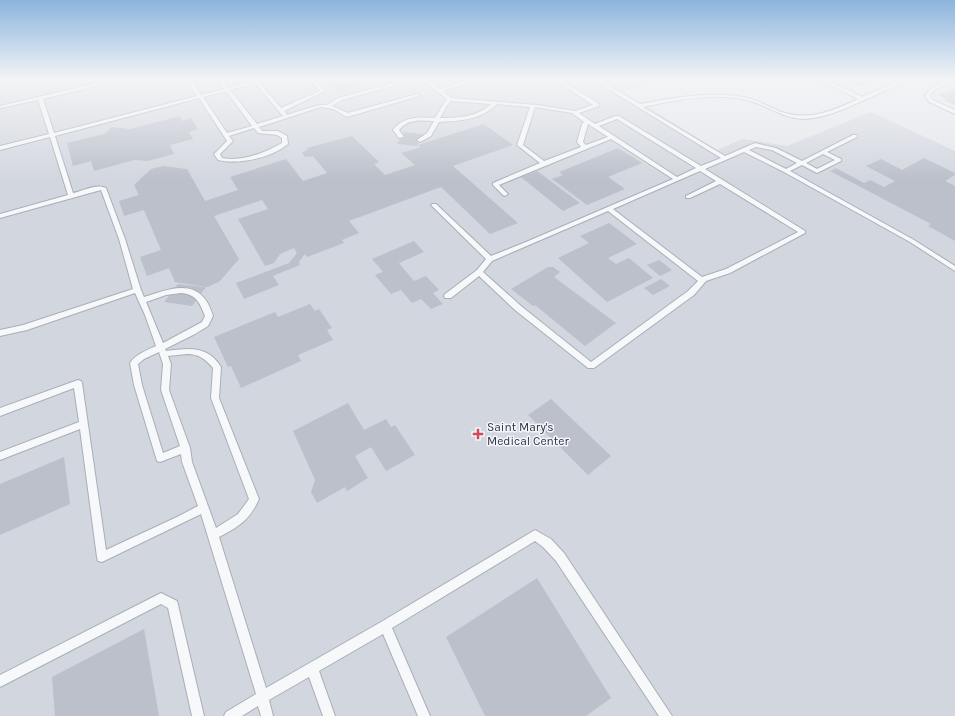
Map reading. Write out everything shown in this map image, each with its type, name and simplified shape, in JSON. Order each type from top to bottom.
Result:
[{"type":"lane","points":[[44,112],[70,196]]},
{"type":"lane","points":[[0,148],[135,112]]},
{"type":"lane","points":[[211,112],[230,141],[217,154],[220,160],[226,161],[250,158],[285,144],[286,140],[279,126]]},
{"type":"lane","points":[[244,112],[260,132],[279,126],[287,117],[311,112]]},
{"type":"lane","points":[[283,112],[287,117]]},
{"type":"lane","points":[[343,112],[347,115],[356,112]]},
{"type":"lane","points":[[420,140],[432,133],[441,112]]},
{"type":"lane","points":[[401,138],[396,130],[402,123],[418,119],[437,120],[467,118],[481,112]]},
{"type":"lane","points":[[531,112],[520,144],[544,163]]},
{"type":"lane","points":[[571,112],[588,121],[677,179]]},
{"type":"lane","points":[[650,112],[725,158]]},
{"type":"lane","points":[[779,112],[785,115],[801,117],[817,116],[829,112]]},
{"type":"lane","points":[[479,272],[518,308],[590,366],[692,293],[702,281],[715,274],[728,271],[803,232],[617,117],[594,126]]},
{"type":"lane","points":[[584,147],[580,142],[584,124],[588,121]]},
{"type":"lane","points":[[227,135],[255,126],[279,126]]},
{"type":"lane","points":[[786,171],[855,136]]},
{"type":"lane","points":[[505,194],[495,184],[544,163],[612,137]]},
{"type":"lane","points":[[448,296],[479,272],[490,259],[755,145],[761,145],[774,149],[817,171],[839,160],[823,152]]},
{"type":"lane","points":[[744,150],[786,171],[912,241],[955,269]]},
{"type":"lane","points":[[688,197],[721,181]]},
{"type":"lane","points":[[0,216],[98,188],[104,188],[122,239],[137,290],[150,315],[167,364],[165,390],[185,448],[187,462],[213,535],[263,698],[267,716]]},
{"type":"lane","points":[[434,205],[490,259]]},
{"type":"lane","points":[[609,209],[702,281]]},
{"type":"lane","points":[[0,333],[24,328],[137,290]]},
{"type":"lane","points":[[142,301],[176,290],[186,291],[201,298],[209,316],[205,324],[162,351]]},
{"type":"lane","points":[[185,448],[160,458],[138,386],[134,363],[141,357],[162,351],[197,350],[208,356],[217,367],[215,398],[254,499],[248,512],[236,523],[213,535]]},
{"type":"lane","points":[[0,412],[78,383],[102,557],[203,508]]},
{"type":"lane","points":[[0,456],[84,424]]},
{"type":"lane","points":[[230,716],[385,626],[535,535],[547,543],[560,557],[666,716]]},
{"type":"lane","points":[[0,681],[160,598],[173,605],[198,716]]},
{"type":"lane","points":[[385,626],[424,716]]},
{"type":"lane","points":[[312,668],[329,716]]},
{"type":"shaded area","name":"Saint Mary's Medical Center","points":[[0,112],[657,112],[717,150],[743,139],[787,146],[872,112],[955,151],[955,716],[0,716]]},
{"type":"building","points":[[180,116],[182,121],[191,118],[198,129],[189,132],[193,139],[170,145],[174,154],[147,161],[134,160],[94,171],[91,161],[73,166],[67,143],[104,134],[112,127],[130,129]]},
{"type":"building","points":[[484,124],[513,145],[453,166],[518,223],[490,234],[441,187],[349,221],[359,233],[342,240],[344,243],[307,257],[305,254],[299,262],[300,265],[273,276],[279,285],[244,299],[236,283],[289,263],[297,253],[294,248],[280,254],[274,263],[265,266],[238,219],[268,209],[262,200],[214,216],[239,259],[219,282],[207,287],[175,282],[169,268],[147,276],[140,257],[161,250],[144,210],[124,216],[119,201],[139,195],[134,185],[151,169],[163,166],[187,169],[205,201],[238,190],[230,177],[286,159],[303,181],[327,173],[313,156],[305,157],[302,152],[308,150],[307,148],[352,136],[379,162],[374,164],[385,175],[415,165],[401,153],[421,147],[418,145]]},
{"type":"building","points":[[404,132],[423,134],[417,146],[397,144]]},
{"type":"building","points":[[618,148],[642,163],[608,177],[625,189],[587,205],[552,179],[563,175],[559,172]]},
{"type":"building","points":[[924,158],[955,173],[955,175],[945,181],[955,186],[955,241],[928,226],[931,224],[830,171],[836,168],[864,183],[870,180],[884,187],[895,181],[866,166],[881,159],[902,170]]},
{"type":"building","points":[[537,171],[580,203],[563,211],[521,177]]},
{"type":"building","points":[[609,223],[637,244],[608,258],[616,264],[629,258],[653,278],[607,302],[558,258],[589,243],[580,236]]},
{"type":"building","points":[[414,241],[424,252],[399,263],[414,281],[426,276],[439,290],[433,293],[443,304],[431,309],[421,299],[412,303],[401,290],[391,294],[375,275],[383,272],[372,259]]},
{"type":"building","points":[[659,260],[672,270],[660,276],[647,265]]},
{"type":"building","points":[[548,267],[553,267],[560,272],[554,277],[616,323],[585,346],[535,305],[533,306],[511,289]]},
{"type":"building","points":[[661,279],[670,286],[653,295],[644,288]]},
{"type":"building","points":[[178,284],[206,287],[192,306],[164,302]]},
{"type":"building","points":[[310,304],[315,311],[319,309],[332,328],[327,330],[333,340],[298,355],[301,361],[241,388],[231,366],[228,367],[214,337],[275,312],[278,317]]},
{"type":"building","points":[[551,399],[611,456],[588,475],[528,415]]},
{"type":"building","points":[[348,403],[364,430],[386,419],[391,427],[395,425],[415,455],[386,471],[371,447],[355,456],[368,478],[347,491],[345,487],[317,503],[311,492],[315,480],[293,431]]},
{"type":"building","points":[[64,457],[70,504],[0,535],[0,484]]},
{"type":"building","points":[[537,578],[611,698],[586,716],[485,716],[446,637]]},
{"type":"building","points":[[144,629],[159,716],[55,716],[52,677]]},
{"type":"place","name":"Saint Mary's Medical Center","points":[[478,434]]}]
